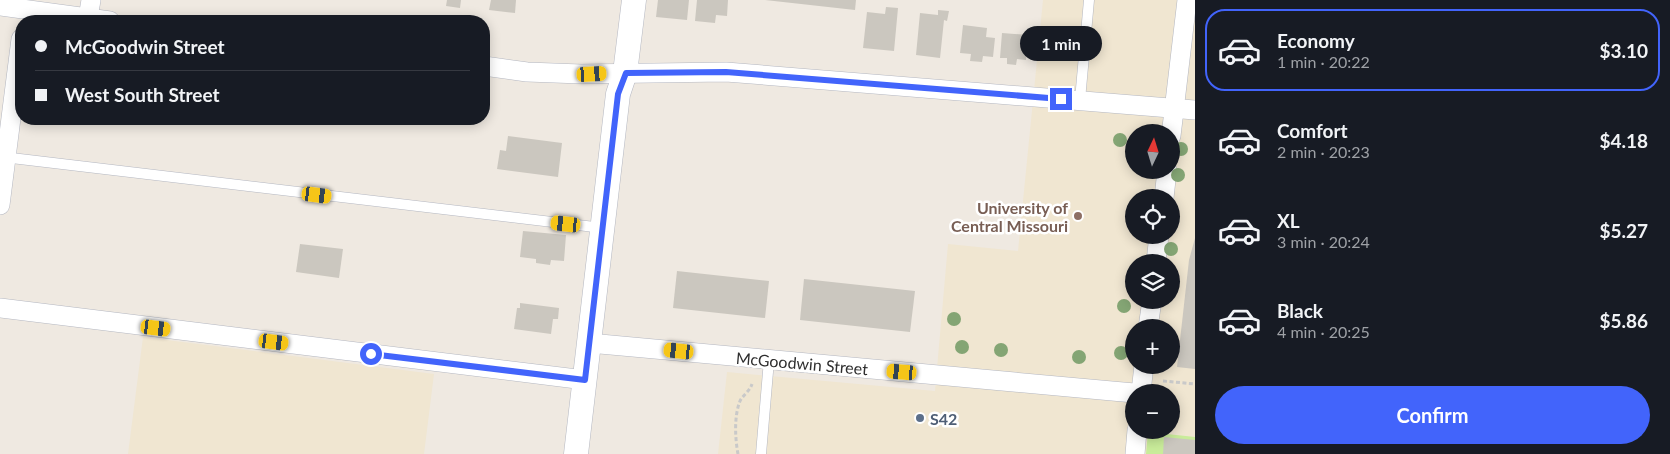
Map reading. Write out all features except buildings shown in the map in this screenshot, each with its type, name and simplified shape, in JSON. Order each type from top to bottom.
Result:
[{"type":"street","points":[[576,454],[618,94],[626,73],[634,0]]},
{"type":"street","points":[[1172,124],[1187,0]]},
{"type":"street","points":[[0,6],[24,15],[90,9]]},
{"type":"street","points":[[490,67],[527,72],[572,74],[726,72],[1195,110]]},
{"type":"street","points":[[0,205],[3,157],[15,78]]},
{"type":"street","points":[[0,308],[585,380]]},
{"type":"street","name":"McGoodwin Street","points":[[589,343],[1125,391]]},
{"type":"street","points":[[1135,454],[1136,439]]},
{"type":"lane","points":[[1080,100],[1089,0]]},
{"type":"lane","points":[[3,157],[603,228]]},
{"type":"lane","points":[[760,454],[769,360]]},
{"type":"path","points":[[738,454],[736,438],[738,411],[741,399],[752,387],[752,378]]},
{"type":"path","points":[[1163,381],[1195,384]]},
{"type":"shaded area","name":"University of Central Missouri","points":[[1043,0],[1195,0],[1195,454],[718,454],[727,372],[935,391],[948,244],[1018,251]]},
{"type":"shaded area","points":[[143,337],[434,374],[424,454],[128,454]]},
{"type":"green space","points":[[1180,435],[1195,437],[1195,454],[1146,454],[1147,439],[1180,439]]},
{"type":"place","name":"University of Central Missouri","points":[[1078,216]]},
{"type":"place","name":"S42","points":[[920,418]]},
{"type":"route","points":[[371,354],[585,380],[618,91],[626,73],[726,72],[1061,99]]}]
